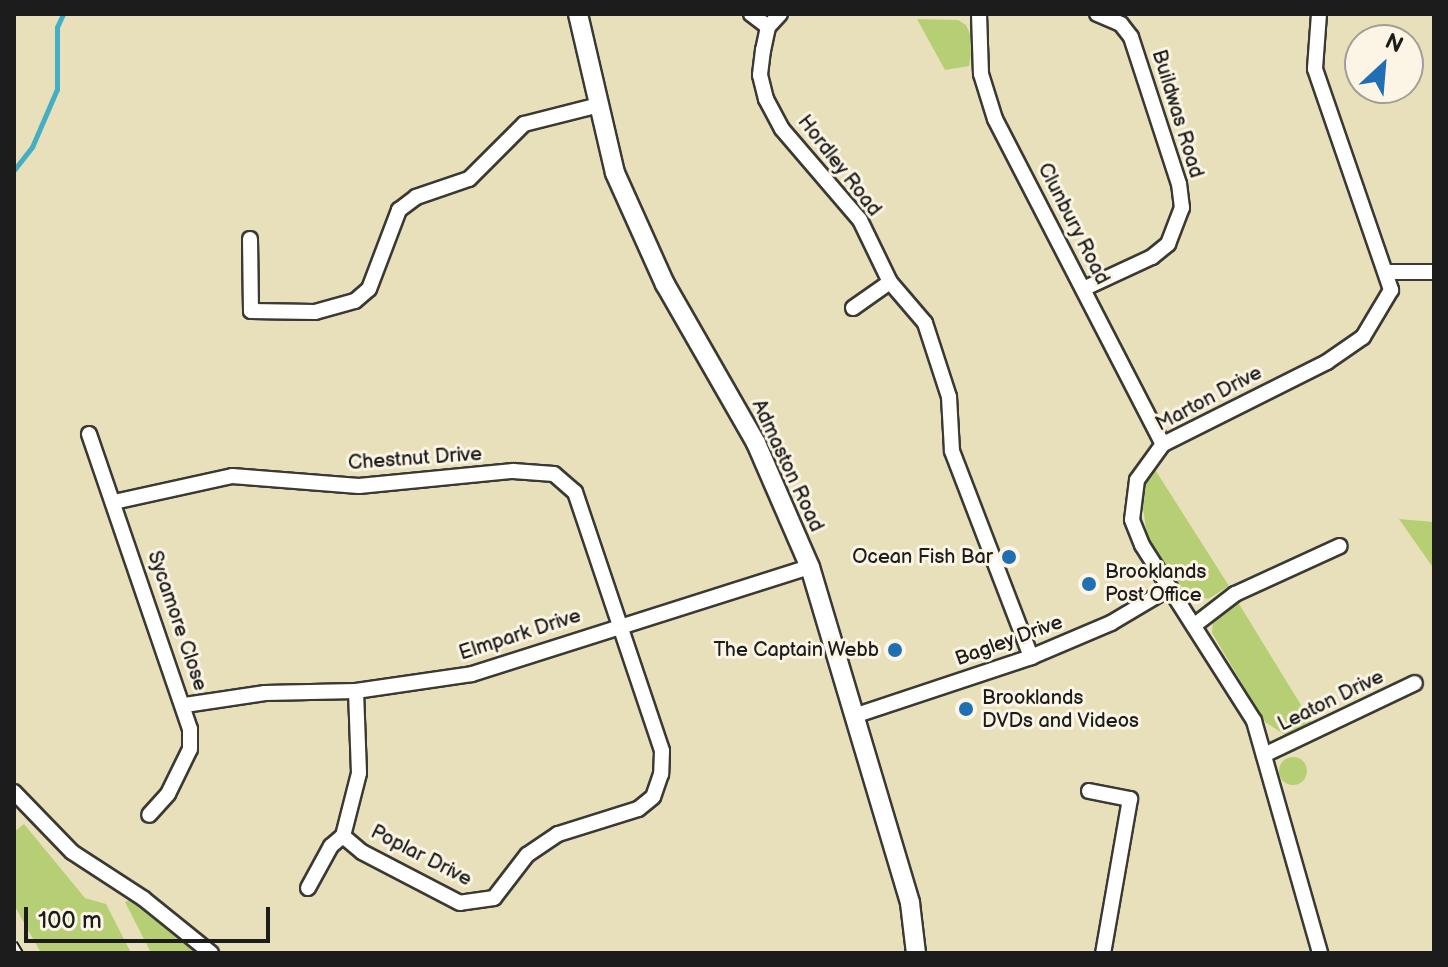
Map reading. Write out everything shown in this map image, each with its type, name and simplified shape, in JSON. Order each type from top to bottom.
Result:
[{"type":"street","name":"Admaston Road","points":[[578,14],[615,173],[665,284],[756,443],[810,567],[910,903],[916,953]]},
{"type":"street","points":[[751,14],[768,27],[780,14]]},
{"type":"street","name":"Clunbury Road","points":[[979,14],[985,94],[1163,444]]},
{"type":"street","name":"Buildwas Road","points":[[1083,289],[1152,257],[1168,244],[1182,208],[1179,184],[1124,19],[1097,14]]},
{"type":"street","points":[[1319,14],[1315,35],[1319,84],[1388,272],[1434,272]]},
{"type":"street","name":"Hordley Road","points":[[768,27],[760,75],[766,99],[782,129],[860,220],[890,282],[925,323],[941,363],[952,451],[1031,657]]},
{"type":"street","points":[[250,239],[251,311],[315,312],[355,301],[369,289],[399,210],[416,197],[469,179],[524,124],[599,105]]},
{"type":"street","name":"Marton Drive","points":[[1320,953],[1264,755],[1240,694],[1170,588],[1132,520],[1137,480],[1163,444],[1327,362],[1363,337],[1391,290],[1388,272]]},
{"type":"street","points":[[853,308],[890,282]]},
{"type":"street","name":"Sycamore Close","points":[[89,434],[185,705],[190,749],[168,794],[149,815]]},
{"type":"street","name":"Chestnut Drive","points":[[114,502],[232,476],[359,486],[539,470],[554,474],[575,492],[619,624]]},
{"type":"street","points":[[1196,624],[1235,594],[1340,546]]},
{"type":"street","name":"Elmpark Drive","points":[[185,705],[265,693],[356,691],[472,674],[619,624],[810,567]]},
{"type":"street","name":"Bagley Drive","points":[[854,716],[1031,657],[1111,623],[1170,588]]},
{"type":"street","name":"Poplar Drive","points":[[356,691],[359,773],[343,836],[362,852],[460,903],[477,903],[494,898],[543,843],[638,809],[653,797],[662,751],[619,624]]},
{"type":"street","name":"Leaton Drive","points":[[1264,755],[1415,683]]},
{"type":"street","points":[[1089,791],[1130,799],[1103,953]]},
{"type":"street","points":[[14,792],[72,852],[144,899],[211,953]]},
{"type":"street","points":[[308,888],[331,846],[343,836]]},
{"type":"green space","points":[[917,19],[958,20],[966,25],[973,41],[969,66],[945,70]]},
{"type":"green space","points":[[1154,468],[1229,586],[1208,599],[1185,591],[1148,541],[1141,495]]},
{"type":"green space","points":[[1399,519],[1434,522],[1434,569]]},
{"type":"green space","points":[[1236,599],[1312,723],[1285,735],[1265,722],[1212,633],[1213,618]]},
{"type":"green space","points":[[1293,757],[1303,761],[1307,771],[1303,781],[1293,785],[1283,781],[1279,771],[1283,761]]},
{"type":"green space","points":[[24,824],[85,898],[106,904],[131,953],[41,953],[14,905],[14,832]]},
{"type":"green space","points":[[132,899],[195,953],[151,953],[125,902]]},
{"type":"waterway","points":[[14,170],[32,147],[57,89],[57,27],[63,14]]},
{"type":"railway","points":[[14,943],[20,953]]},
{"type":"place","name":"Ocean Fish Bar","points":[[1009,557]]},
{"type":"place","name":"Brooklands Post Office","points":[[1089,584]]},
{"type":"place","name":"The Captain Webb","points":[[895,650]]},
{"type":"place","name":"Brooklands DVDs and Videos","points":[[966,709]]}]
